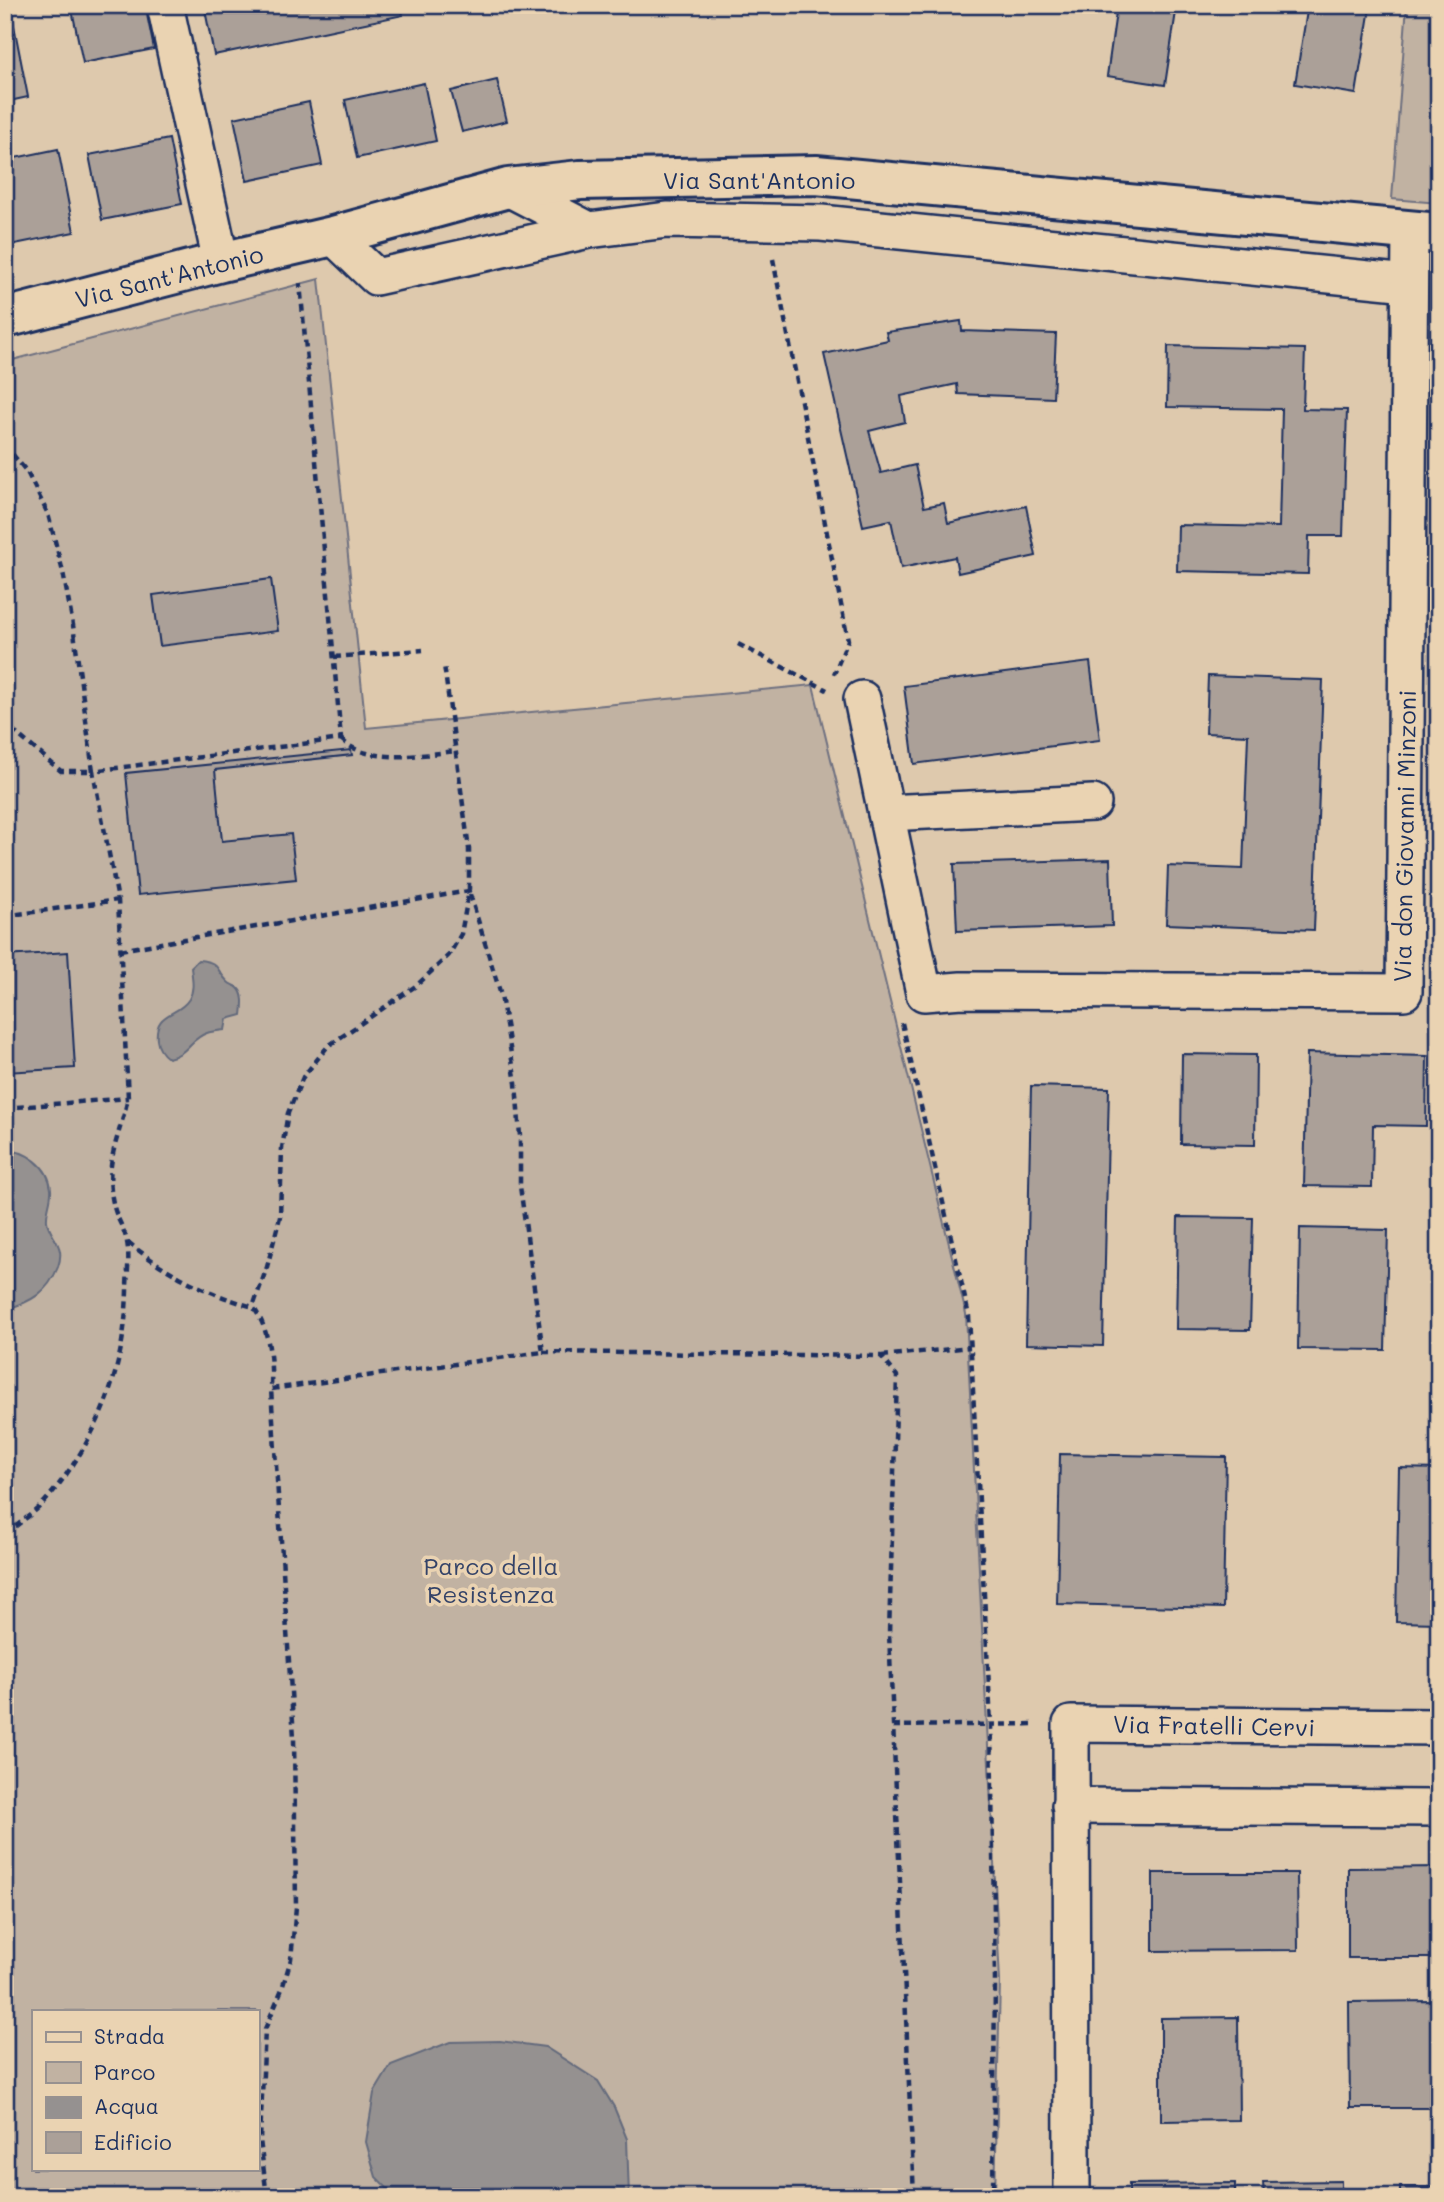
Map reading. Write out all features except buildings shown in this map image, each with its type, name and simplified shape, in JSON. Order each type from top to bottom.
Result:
[{"type":"main road","name":"Via Sant'Antonio","points":[[5,318],[220,262],[333,236],[508,188],[580,180],[816,175],[1424,231]]},
{"type":"street","points":[[164,5],[220,262]]},
{"type":"street","points":[[508,188],[589,230]]},
{"type":"street","points":[[1046,244],[1051,197]]},
{"type":"street","name":"Via Sant'Antonio","points":[[333,236],[376,276],[589,230],[667,220],[821,223],[1408,283]]},
{"type":"street","name":"Via don Giovanni Minzoni","points":[[846,701],[886,813],[924,993],[961,990],[1404,992],[1408,680],[1408,283],[1424,231]]},
{"type":"street","points":[[886,813],[1093,803]]},
{"type":"street","name":"Via Fratelli Cervi","points":[[1072,2197],[1071,1724],[1439,1727]]},
{"type":"street","points":[[1070,1806],[1439,1808]]},
{"type":"path","points":[[766,222],[848,640],[827,690]]},
{"type":"path","points":[[299,275],[341,739],[350,748],[378,755],[415,756],[455,751]]},
{"type":"path","points":[[5,445],[27,472],[48,514],[73,625],[93,771],[118,900],[128,1098],[112,1151],[110,1169],[114,1207],[127,1242],[126,1321],[117,1372],[100,1416],[79,1456],[45,1501],[5,1532]]},
{"type":"path","points":[[738,644],[846,701]]},
{"type":"path","points":[[334,657],[423,650]]},
{"type":"path","points":[[253,1307],[268,1267],[280,1217],[282,1148],[288,1113],[303,1077],[328,1046],[417,985],[449,955],[461,934],[469,891],[469,849],[444,665]]},
{"type":"path","points":[[5,724],[61,771],[93,771],[341,739]]},
{"type":"path","points":[[121,950],[469,891]]},
{"type":"path","points":[[469,891],[501,995],[508,1034],[520,1136],[520,1186],[543,1352]]},
{"type":"path","points":[[5,916],[118,900]]},
{"type":"path","points":[[900,1012],[968,1316],[991,1724],[995,1980],[993,2197]]},
{"type":"path","points":[[5,1108],[128,1098]]},
{"type":"path","points":[[127,1242],[156,1265],[191,1284],[222,1298],[253,1307],[266,1328],[272,1374],[294,1737],[296,1907],[291,1959],[265,2029],[260,2140],[267,2197]]},
{"type":"path","points":[[271,1390],[543,1352],[881,1356],[970,1347]]},
{"type":"path","points":[[881,1356],[897,1376],[889,1633],[914,2197]]},
{"type":"path","points":[[893,1727],[991,1724]]},
{"type":"green space","points":[[1407,5],[1439,5],[1439,203],[1392,199]]},
{"type":"green space","name":"Parco della Resistenza","points":[[319,279],[366,728],[813,685],[966,1314],[1000,1981],[995,2197],[5,2197],[5,362]]},
{"type":"water","points":[[198,960],[214,964],[229,983],[238,988],[243,997],[242,1015],[227,1019],[225,1030],[209,1032],[180,1053],[168,1058],[159,1048],[159,1024],[189,999],[193,987],[191,967]]},
{"type":"water","points":[[5,1150],[28,1156],[46,1173],[51,1189],[47,1221],[60,1255],[54,1276],[44,1290],[31,1300],[5,1309]]},
{"type":"water","points":[[500,2041],[545,2047],[598,2081],[614,2107],[627,2139],[629,2197],[396,2197],[376,2177],[366,2142],[374,2093],[391,2065],[450,2042]]}]
